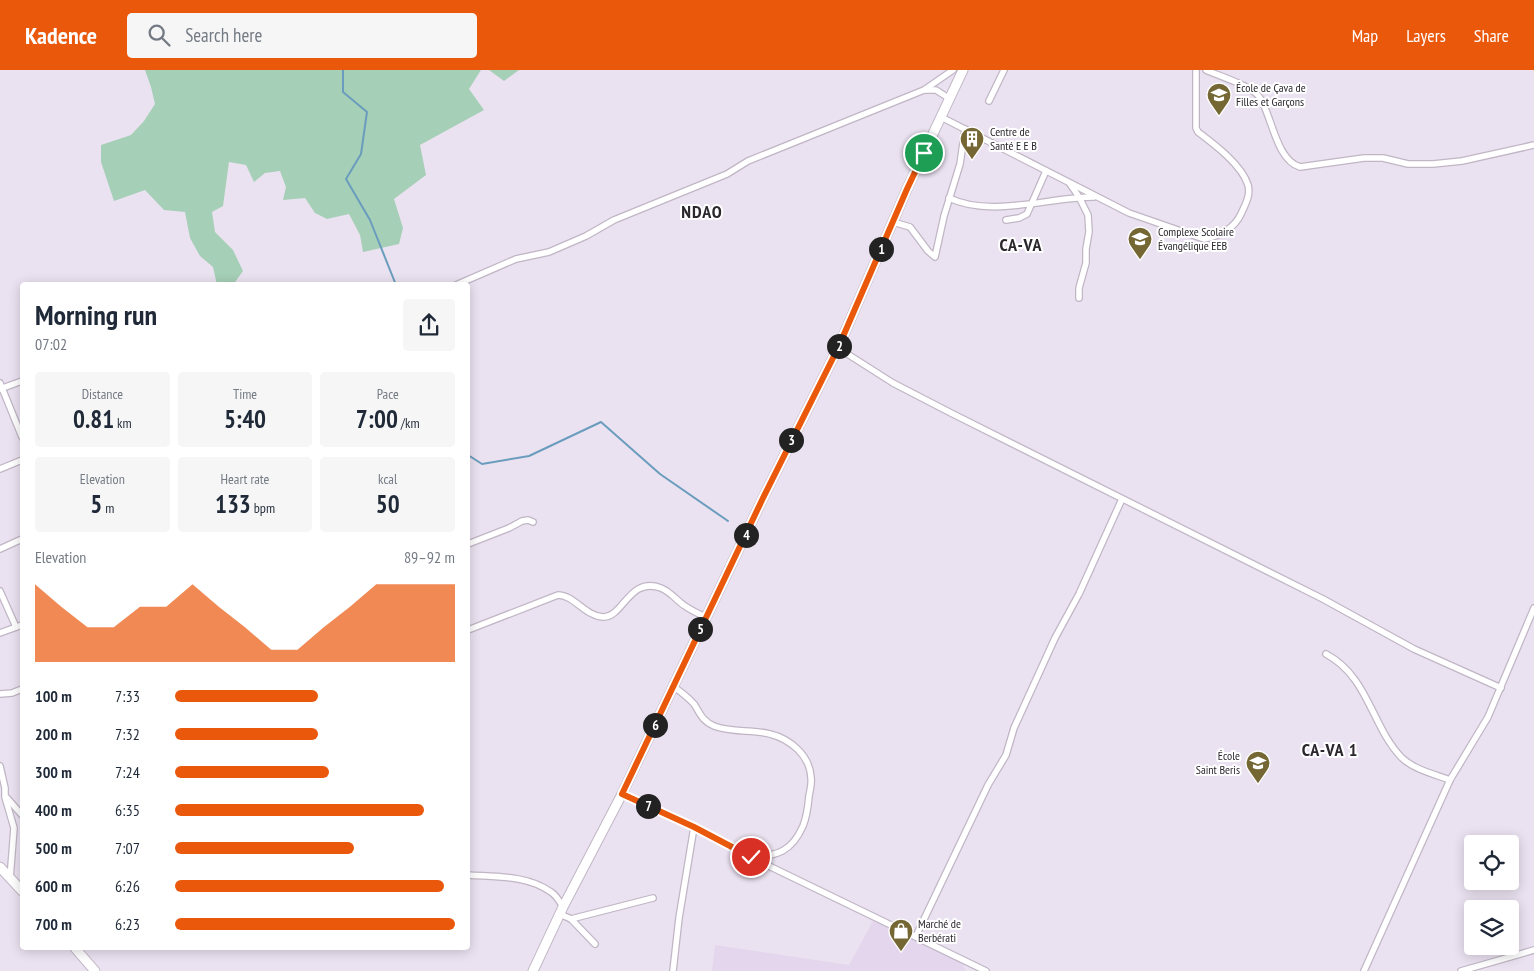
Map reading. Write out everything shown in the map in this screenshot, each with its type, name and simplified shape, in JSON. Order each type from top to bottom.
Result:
[{"type":"main road","points":[[532,971],[622,794],[782,459],[838,348],[893,222],[963,70]]},
{"type":"main road","points":[[0,867],[20,889]]},
{"type":"main road","points":[[77,950],[95,971]]},
{"type":"street","points":[[463,282],[516,259],[548,252],[586,236],[614,220],[727,174],[748,161],[924,90],[953,70]]},
{"type":"street","points":[[988,101],[1004,70]]},
{"type":"street","points":[[941,117],[1129,214],[1204,239],[1216,236],[1238,220],[1248,200],[1249,186],[1224,152],[1198,132],[1196,128],[1196,70]]},
{"type":"street","points":[[1206,70],[1243,86],[1260,98],[1277,141],[1291,162],[1300,166],[1364,158],[1382,158],[1408,164],[1433,164],[1462,161],[1534,145]]},
{"type":"street","points":[[924,90],[936,90],[950,99]]},
{"type":"street","points":[[893,222],[910,228],[935,257],[960,164],[965,129]]},
{"type":"street","points":[[1006,220],[1027,214],[1046,171]]},
{"type":"street","points":[[1069,183],[1088,215],[1089,232],[1086,263],[1079,288],[1079,298]]},
{"type":"street","points":[[950,198],[973,206],[1002,206],[1079,197],[1096,197]]},
{"type":"street","points":[[838,348],[902,387],[1323,599],[1414,649],[1501,688]]},
{"type":"street","points":[[20,382],[1,387],[20,432]]},
{"type":"street","points":[[0,468],[20,461]]},
{"type":"street","points":[[916,936],[988,785],[1006,755],[1014,728],[1055,638],[1079,594],[1122,499]]},
{"type":"street","points":[[470,543],[522,521],[528,520],[533,522]]},
{"type":"street","points":[[0,549],[20,541]]},
{"type":"street","points":[[470,629],[558,596],[567,597],[593,614],[608,616],[636,590],[646,586],[662,588],[684,606],[706,617]]},
{"type":"street","points":[[0,590],[20,626],[0,634]]},
{"type":"street","points":[[1364,971],[1450,780],[1488,717],[1534,608]]},
{"type":"street","points":[[1326,654],[1348,669],[1367,698],[1389,742],[1402,758],[1419,770],[1450,780]]},
{"type":"street","points":[[674,687],[686,696],[705,722],[726,729],[770,734],[790,742],[805,758],[810,768],[812,779],[806,818],[794,842],[786,851],[768,856],[751,857]]},
{"type":"street","points":[[0,694],[20,690]]},
{"type":"street","points":[[0,766],[5,797],[14,828],[10,879]]},
{"type":"street","points":[[622,794],[694,827],[751,857],[986,971]]},
{"type":"street","points":[[5,797],[20,813]]},
{"type":"street","points":[[673,971],[679,918],[694,827]]},
{"type":"street","points":[[470,875],[517,878],[534,882],[552,892],[562,910],[572,918],[595,944]]},
{"type":"street","points":[[572,918],[653,898]]},
{"type":"street","points":[[1461,971],[1534,950]]},
{"type":"shaded area","name":"Marché de Berbérati","points":[[873,921],[960,958],[966,971],[712,971],[715,945],[849,965]]},
{"type":"green space","points":[[145,70],[481,70],[469,89],[484,110],[420,145],[426,175],[394,199],[403,228],[399,244],[363,252],[360,235],[349,214],[327,219],[315,213],[305,198],[283,200],[286,187],[280,171],[265,173],[254,182],[246,165],[229,162],[223,206],[212,212],[215,232],[233,250],[243,271],[235,282],[216,282],[213,267],[200,256],[190,238],[185,212],[164,210],[145,190],[114,201],[101,162],[101,145],[131,135],[144,121],[155,104]]},
{"type":"green space","points":[[489,70],[519,70],[504,81]]},
{"type":"waterway","points":[[343,70],[343,92],[367,112],[361,154],[346,179],[370,220],[395,282]]},
{"type":"waterway","points":[[470,456],[482,464],[529,456],[601,422],[660,474],[728,521]]},
{"type":"place","name":"École de Çava de Filles et Garçons","points":[[1219,116]]},
{"type":"place","name":"Centre de Santé E E B","points":[[972,160]]},
{"type":"place","name":"Complexe Scolaire Évangélique EEB","points":[[1140,260]]},
{"type":"place","name":"École Saint Beris","points":[[1258,784]]},
{"type":"place","name":"Marché de Berbérati","points":[[901,952]]},
{"type":"district","name":"NDAO","points":[[702,212]]},
{"type":"district","name":"CA-VA","points":[[1021,245]]},
{"type":"district","name":"CA-VA 1","points":[[1330,750]]},
{"type":"route","points":[[751,857],[694,827],[622,794],[763,498],[838,348],[924,153]]}]
